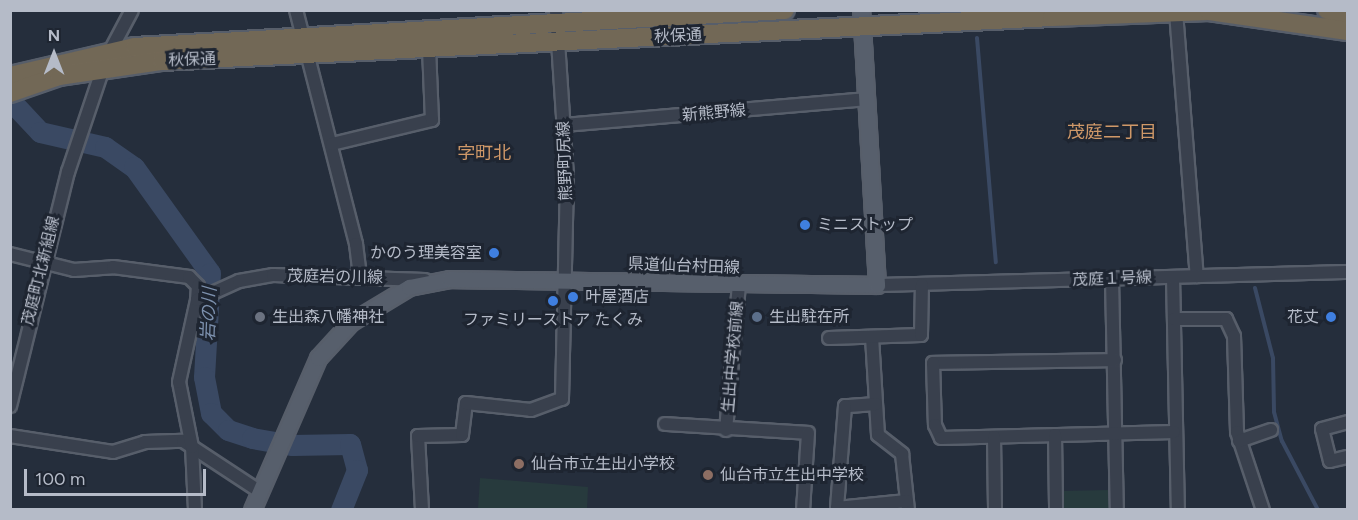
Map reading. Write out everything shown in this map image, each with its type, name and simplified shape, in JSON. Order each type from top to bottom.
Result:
[{"type":"highway","name":"秋保通","points":[[14,83],[103,67],[305,46],[784,10]]},
{"type":"highway","points":[[1327,10],[1347,15]]},
{"type":"highway","name":"秋保通","points":[[14,83],[110,50],[305,46],[429,48],[558,26],[1176,12],[1265,15],[1347,31]]},
{"type":"main road","points":[[861,18],[877,285]]},
{"type":"main road","name":"県道仙台村田線","points":[[261,486],[284,427],[318,358],[351,322],[384,299],[432,280],[877,285]]},
{"type":"main road","points":[[252,510],[261,486]]},
{"type":"street","name":"茂庭町北新組線","points":[[10,406],[41,264],[68,172],[103,67],[132,10]]},
{"type":"street","points":[[296,10],[332,144],[360,278]]},
{"type":"street","points":[[1176,12],[1197,276]]},
{"type":"street","name":"熊野町尻線","points":[[422,510],[418,436],[462,435],[466,403],[531,410],[562,399],[564,125],[558,26]]},
{"type":"street","points":[[332,144],[432,120],[429,48]]},
{"type":"street","name":"新熊野線","points":[[564,125],[865,99]]},
{"type":"street","points":[[10,254],[41,264],[189,277],[198,286],[200,298],[179,382],[192,447],[195,510]]},
{"type":"street","name":"茂庭１号線","points":[[877,285],[1347,272]]},
{"type":"street","name":"茂庭岩の川線","points":[[200,298],[239,281],[273,275],[432,280]]},
{"type":"street","points":[[1173,277],[1174,432],[1178,510]]},
{"type":"street","points":[[1112,279],[1117,510]]},
{"type":"street","name":"生出中学校前線","points":[[726,430],[739,285]]},
{"type":"street","points":[[829,338],[921,335],[922,285]]},
{"type":"street","points":[[1174,319],[1226,319],[1234,336],[1239,441],[1263,510]]},
{"type":"street","points":[[872,337],[878,435],[902,454],[908,505],[837,508],[845,406],[876,404]]},
{"type":"street","points":[[1115,360],[933,363],[935,425],[941,438],[1174,432]]},
{"type":"street","points":[[1347,422],[1322,429],[1330,461],[1347,457]]},
{"type":"street","points":[[665,424],[726,430],[808,433],[803,510]]},
{"type":"street","points":[[1239,441],[1271,430]]},
{"type":"street","points":[[1054,435],[1056,510]]},
{"type":"street","points":[[10,436],[112,452],[145,442],[183,441],[261,486]]},
{"type":"street","points":[[994,436],[995,510]]},
{"type":"shaded area","points":[[480,478],[588,487],[587,509],[478,509]]},
{"type":"shaded area","points":[[1110,490],[1111,509],[1062,509],[1062,491]]},
{"type":"waterway","points":[[977,38],[996,262]]},
{"type":"waterway","name":"岩の川","points":[[10,100],[40,132],[105,147],[134,167],[210,273],[204,377],[211,413],[228,430],[252,438],[292,445],[350,444],[357,470],[341,510]]},
{"type":"waterway","points":[[1255,288],[1273,358],[1274,412],[1282,441],[1318,510]]},
{"type":"place","name":"ミニストップ","points":[[805,225]]},
{"type":"place","name":"かのう理美容室","points":[[494,253]]},
{"type":"place","name":"叶屋酒店","points":[[573,297]]},
{"type":"place","name":"ファミリーストア たくみ","points":[[553,301]]},
{"type":"place","name":"生出森八幡神社","points":[[260,317]]},
{"type":"place","name":"生出駐在所","points":[[757,317]]},
{"type":"place","name":"花丈","points":[[1331,317]]},
{"type":"place","name":"仙台市立生出小学校","points":[[519,464]]},
{"type":"place","name":"仙台市立生出中学校","points":[[708,475]]},
{"type":"district","name":"茂庭二丁目","points":[[1112,132]]},
{"type":"district","name":"字町北","points":[[484,153]]}]
